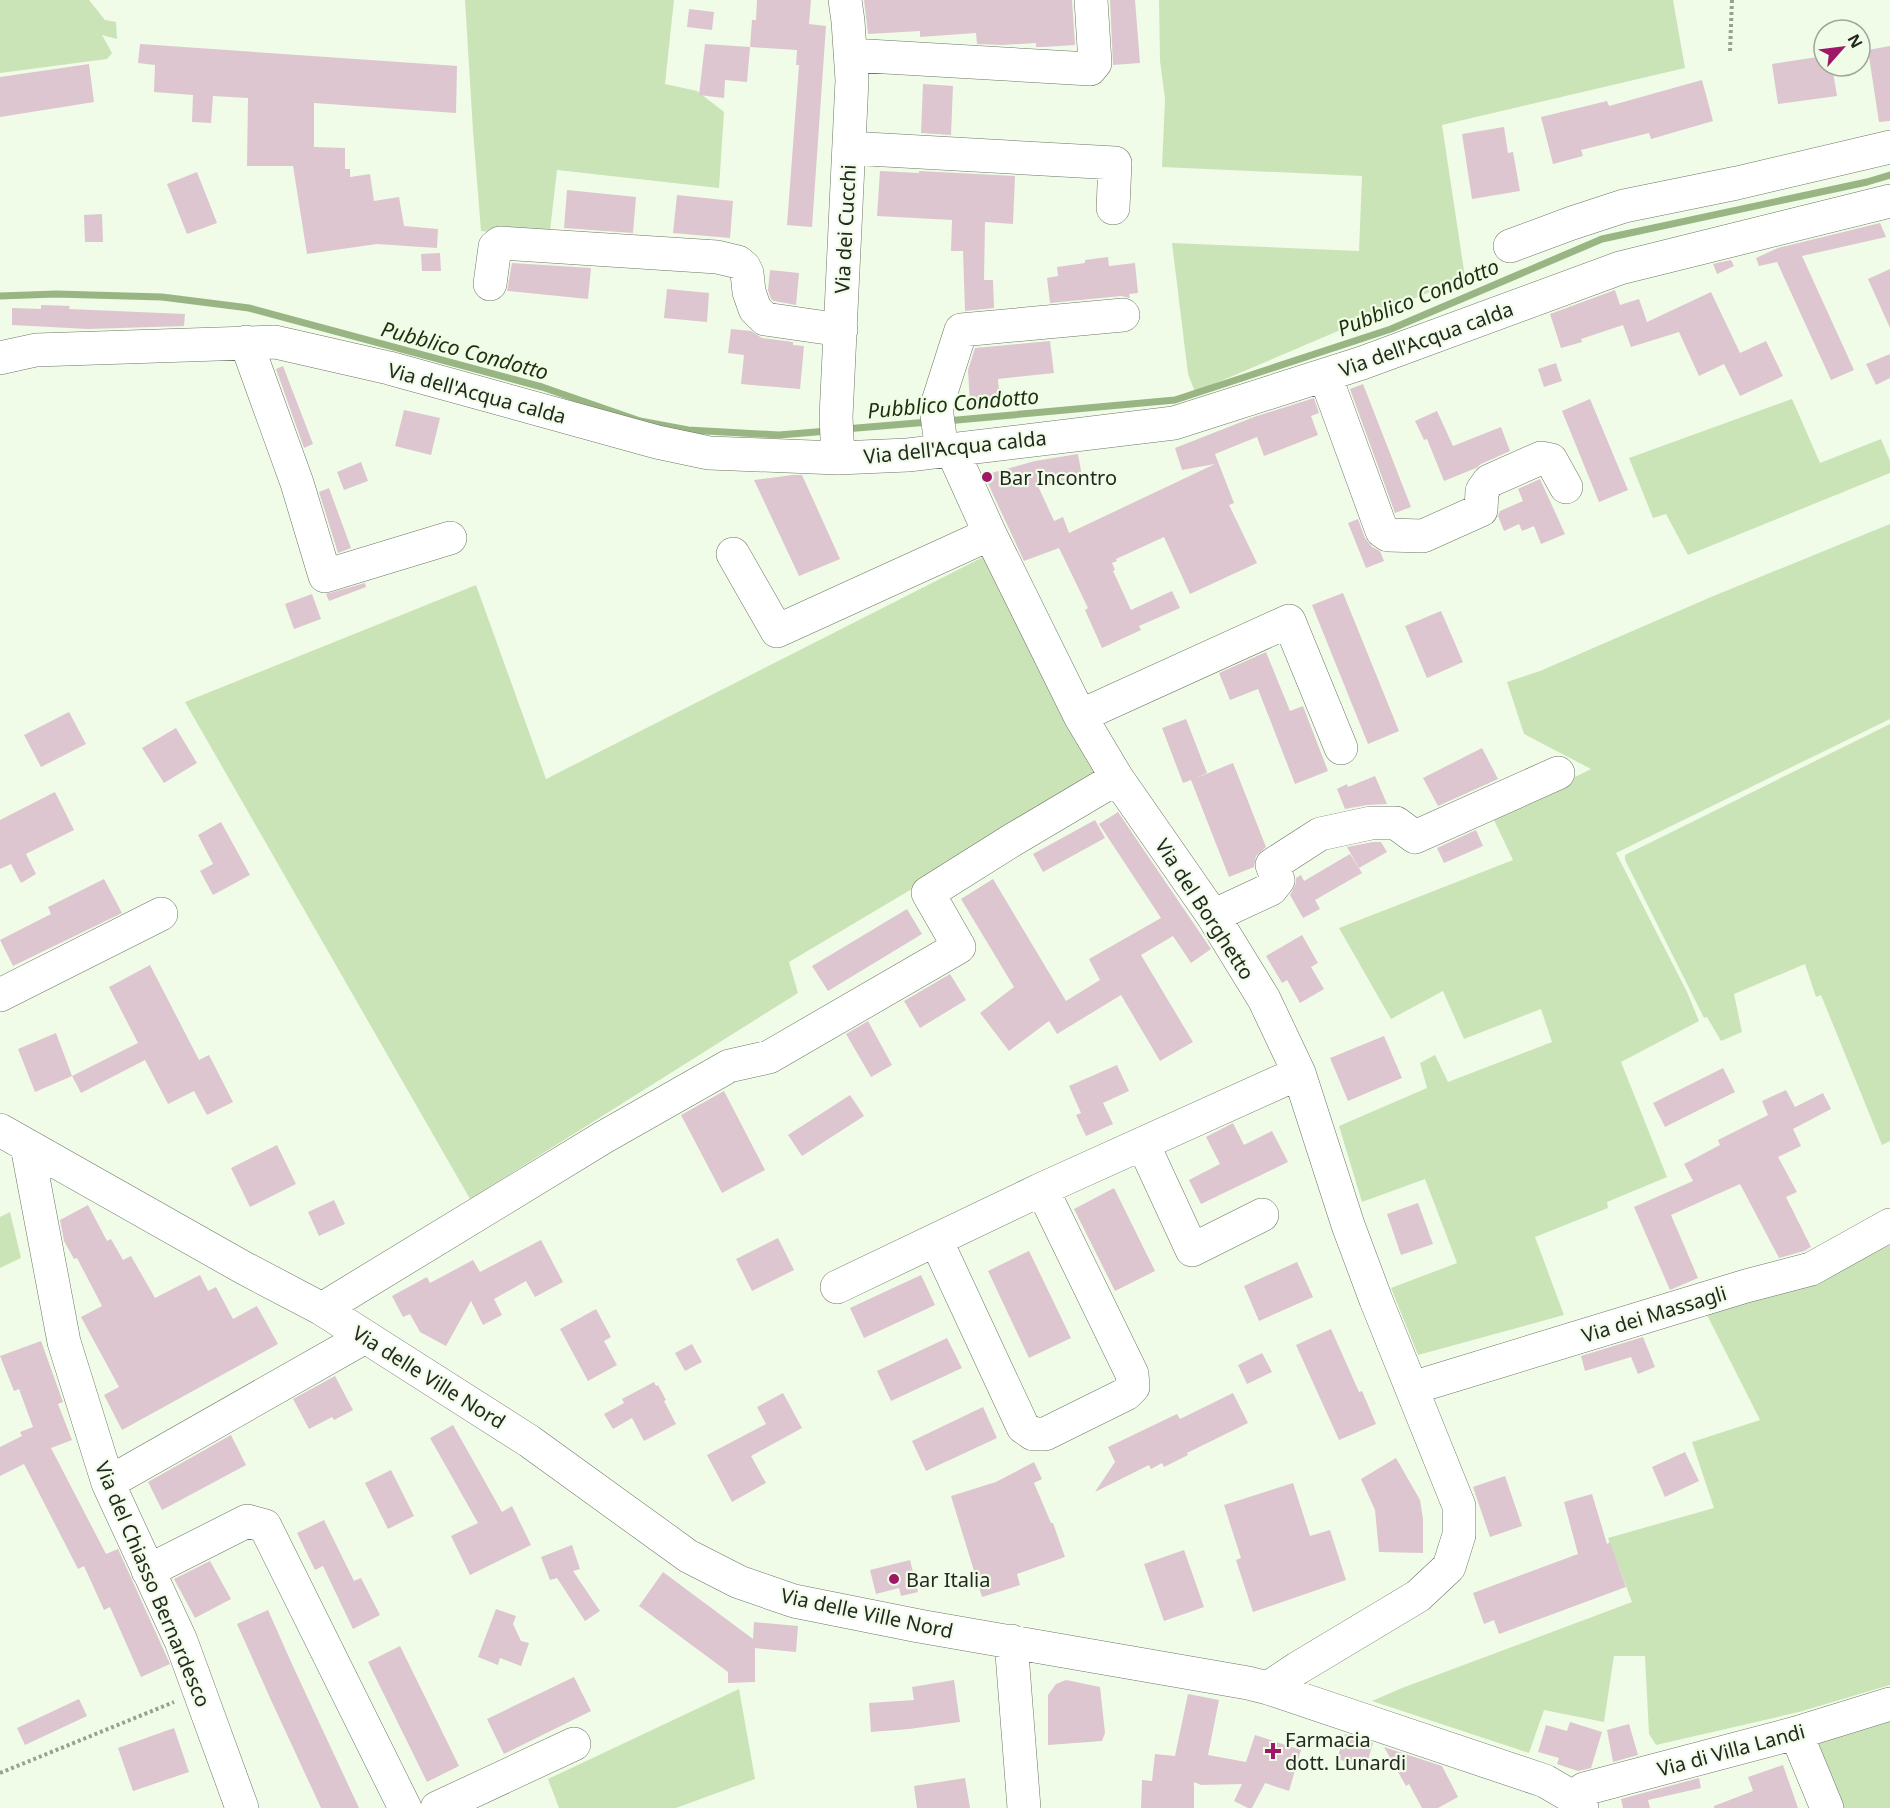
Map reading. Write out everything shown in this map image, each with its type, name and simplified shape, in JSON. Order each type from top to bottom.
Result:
[{"type":"street","name":"Via dei Cucchi","points":[[838,458],[836,417],[852,80],[845,0]]},
{"type":"street","points":[[851,55],[1090,69],[1095,63],[1091,0]]},
{"type":"street","points":[[1509,246],[1624,206],[1890,147]]},
{"type":"street","points":[[849,148],[1115,164],[1113,208]]},
{"type":"street","name":"Via dell'Acqua calda","points":[[0,358],[36,350],[275,342],[389,368],[657,442],[709,453],[838,458],[908,455],[943,438],[1174,423],[1325,375],[1620,268],[1890,201]]},
{"type":"street","points":[[490,284],[495,247],[500,243],[717,257],[738,262],[744,267],[755,309],[765,319],[841,330]]},
{"type":"street","points":[[943,438],[936,408],[960,330],[1123,315]]},
{"type":"street","points":[[246,342],[297,483],[325,576],[450,538]]},
{"type":"street","points":[[1325,375],[1382,531],[1388,535],[1423,536],[1481,510],[1482,491],[1489,481],[1541,458],[1551,460],[1566,487]]},
{"type":"street","name":"Via del Borghetto","points":[[943,438],[1080,716],[1117,778],[1213,916],[1264,999],[1299,1073],[1348,1225],[1459,1506],[1459,1535],[1449,1566],[1418,1596],[1268,1688]]},
{"type":"street","points":[[733,554],[777,631],[990,534]]},
{"type":"street","points":[[1080,716],[1289,621],[1341,748]]},
{"type":"street","points":[[1213,916],[1271,889],[1278,880],[1272,865],[1320,834],[1371,823],[1396,823],[1415,837],[1558,773]]},
{"type":"street","points":[[322,1309],[604,1137],[718,1072],[729,1066],[769,1057],[959,947],[928,893],[1014,838],[1117,778]]},
{"type":"street","points":[[0,995],[161,914]]},
{"type":"street","points":[[837,1287],[1042,1189],[1299,1073]]},
{"type":"street","name":"Via delle Ville Nord","points":[[14,1138],[234,1263],[322,1309],[529,1441],[688,1556],[739,1582],[794,1601],[919,1626],[1268,1688],[1545,1781],[1578,1803]]},
{"type":"street","name":"Via del Chiasso Bernardesco","points":[[14,1138],[64,1342],[108,1483],[181,1641],[242,1808]]},
{"type":"street","points":[[1143,1144],[1192,1250],[1262,1215]]},
{"type":"street","points":[[936,1240],[1023,1427],[1033,1434],[1045,1434],[1126,1394],[1133,1387],[1131,1374],[1042,1189]]},
{"type":"street","name":"Via dei Massagli","points":[[1412,1388],[1746,1286],[1811,1269],[1890,1225]]},
{"type":"street","points":[[108,1483],[365,1337]]},
{"type":"street","points":[[148,1571],[247,1521],[265,1526],[405,1808]]},
{"type":"street","points":[[1011,1641],[1024,1808]]},
{"type":"street","name":"Via di Villa Landi","points":[[1578,1803],[1584,1789],[1796,1733],[1890,1704]]},
{"type":"street","points":[[1796,1733],[1827,1808]]},
{"type":"street","points":[[437,1808],[574,1744]]},
{"type":"path","points":[[1730,51],[1732,0]]},
{"type":"path","points":[[0,1773],[200,1692]]},
{"type":"green space","points":[[0,0],[89,0],[105,20],[116,22],[117,39],[102,35],[112,53],[107,59],[0,73]]},
{"type":"green space","points":[[465,0],[674,0],[665,84],[697,91],[724,112],[719,188],[557,170],[549,239],[481,231]]},
{"type":"green space","points":[[1159,0],[1673,0],[1685,68],[1442,125],[1465,277],[1195,392],[1188,374],[1172,243],[1359,251],[1362,176],[1162,167],[1165,99],[1160,61]]},
{"type":"green space","points":[[1792,399],[1820,463],[1881,439],[1890,461],[1890,473],[1688,555],[1666,514],[1653,518],[1629,458]]},
{"type":"green space","points":[[1890,524],[1890,719],[1616,853],[1687,992],[1699,1021],[1621,1062],[1667,1177],[1607,1202],[1608,1208],[1535,1237],[1564,1315],[1418,1355],[1391,1288],[1457,1263],[1425,1179],[1362,1202],[1339,1126],[1427,1088],[1420,1063],[1435,1055],[1448,1082],[1552,1042],[1541,1009],[1464,1039],[1443,991],[1391,1019],[1339,928],[1513,860],[1493,818],[1591,769],[1524,734],[1507,682],[1540,671],[1711,597]]},
{"type":"green space","points":[[989,554],[1104,775],[789,962],[798,993],[470,1199],[185,702],[476,585],[546,779]]},
{"type":"green space","points":[[1890,724],[1890,1141],[1882,1145],[1821,995],[1816,997],[1805,964],[1734,994],[1742,1032],[1721,1041],[1707,1017],[1704,1018],[1625,860],[1625,855]]},
{"type":"green space","points":[[10,1212],[21,1258],[0,1268],[0,1217]]},
{"type":"green space","points":[[1890,1245],[1890,1685],[1799,1712],[1656,1745],[1649,1734],[1645,1656],[1614,1656],[1604,1722],[1544,1710],[1529,1753],[1372,1701],[1632,1602],[1608,1538],[1714,1508],[1692,1442],[1760,1420],[1706,1313],[1818,1277]]},
{"type":"green space","points":[[739,1689],[755,1779],[676,1808],[559,1808],[548,1779]]},
{"type":"green space","points":[[1890,1714],[1890,1808],[1837,1808],[1810,1740]]},
{"type":"building","points":[[757,0],[811,0],[809,24],[826,26],[812,227],[787,225],[799,65],[796,65],[797,50],[750,47],[752,20],[756,20]]},
{"type":"building","points":[[864,0],[1072,0],[1075,45],[1036,47],[1036,43],[977,44],[976,33],[920,37],[920,31],[868,34]]},
{"type":"building","points":[[1110,0],[1135,0],[1140,63],[1113,65]]},
{"type":"building","points":[[689,9],[714,12],[712,30],[687,27]]},
{"type":"building","points":[[140,44],[457,66],[456,113],[314,103],[314,147],[345,148],[345,169],[350,169],[350,177],[370,174],[374,201],[399,197],[404,226],[438,229],[437,248],[377,244],[307,254],[293,166],[247,166],[248,98],[213,96],[211,123],[192,122],[193,95],[154,92],[155,65],[138,63]]},
{"type":"building","points":[[705,44],[750,47],[747,82],[725,80],[724,98],[699,95]]},
{"type":"building","points":[[1890,46],[1890,121],[1879,122],[1872,76],[1872,49]]},
{"type":"building","points":[[1812,58],[1812,78],[1834,78],[1837,96],[1778,104],[1772,64]]},
{"type":"building","points":[[89,64],[94,102],[0,117],[0,77]]},
{"type":"building","points":[[1702,80],[1713,121],[1651,139],[1649,133],[1581,150],[1583,156],[1553,164],[1541,117],[1607,101],[1609,106]]},
{"type":"building","points":[[923,84],[953,86],[951,135],[921,133]]},
{"type":"building","points":[[1504,127],[1508,153],[1513,152],[1520,191],[1472,199],[1462,134]]},
{"type":"building","points":[[880,171],[1015,176],[1013,224],[985,222],[984,280],[993,280],[994,308],[965,311],[963,251],[951,251],[952,220],[877,216]]},
{"type":"building","points":[[197,172],[217,223],[187,234],[167,184]]},
{"type":"building","points":[[567,190],[636,197],[633,233],[564,228]]},
{"type":"building","points":[[677,195],[733,201],[730,238],[673,233]]},
{"type":"building","points":[[102,214],[103,242],[85,242],[84,215]]},
{"type":"building","points":[[1880,223],[1886,237],[1802,256],[1854,370],[1831,380],[1777,262],[1759,266],[1756,258],[1778,248]]},
{"type":"building","points":[[440,253],[441,271],[422,271],[421,254]]},
{"type":"building","points":[[1108,257],[1109,266],[1135,263],[1138,293],[1129,294],[1130,298],[1121,296],[1050,303],[1047,278],[1058,276],[1057,267]]},
{"type":"building","points":[[1731,260],[1734,266],[1717,274],[1713,264]]},
{"type":"building","points":[[512,263],[591,268],[588,299],[507,291]]},
{"type":"building","points":[[1890,269],[1890,328],[1868,279]]},
{"type":"building","points":[[770,270],[799,273],[796,305],[771,299],[768,290]]},
{"type":"building","points":[[667,289],[709,293],[707,322],[664,318]]},
{"type":"building","points":[[1615,290],[1620,305],[1639,299],[1647,322],[1711,292],[1740,353],[1766,341],[1783,376],[1740,396],[1724,364],[1699,376],[1679,332],[1631,347],[1623,325],[1561,348],[1550,314]]},
{"type":"building","points":[[41,305],[70,306],[69,309],[185,314],[184,326],[88,329],[12,325],[12,308],[41,309]]},
{"type":"building","points":[[731,329],[751,331],[762,338],[793,342],[793,345],[804,346],[800,389],[741,384],[744,355],[728,353]]},
{"type":"building","points":[[1050,341],[1054,373],[998,379],[1000,402],[970,404],[968,370],[975,348]]},
{"type":"building","points":[[1890,354],[1890,378],[1876,385],[1866,364]]},
{"type":"building","points":[[1556,363],[1562,381],[1544,387],[1538,369]]},
{"type":"building","points":[[283,366],[313,444],[304,448],[276,369]]},
{"type":"building","points":[[1363,384],[1411,507],[1395,513],[1350,389]]},
{"type":"building","points":[[1314,398],[1319,413],[1311,416],[1318,435],[1264,456],[1257,437],[1215,454],[1234,503],[1229,505],[1257,563],[1190,594],[1164,537],[1116,559],[1117,561],[1112,563],[1115,570],[1113,571],[1131,610],[1172,591],[1180,608],[1139,626],[1141,630],[1102,648],[1085,610],[1088,608],[1059,548],[1024,561],[984,475],[1035,461],[1078,454],[1082,476],[1038,486],[1054,521],[1063,517],[1069,533],[1215,464],[1182,470],[1175,448],[1254,417]]},
{"type":"building","points":[[1590,399],[1628,490],[1599,502],[1562,411]]},
{"type":"building","points":[[404,410],[440,418],[431,455],[395,446]]},
{"type":"building","points":[[1437,411],[1453,446],[1501,427],[1510,451],[1444,481],[1427,439],[1424,440],[1415,421]]},
{"type":"building","points":[[361,462],[368,481],[344,490],[337,472]]},
{"type":"building","points":[[802,475],[840,559],[799,576],[754,480]]},
{"type":"building","points":[[1540,479],[1565,534],[1541,544],[1534,526],[1522,531],[1519,524],[1504,531],[1498,516],[1500,511],[1523,501],[1518,489]]},
{"type":"building","points":[[329,488],[351,548],[338,553],[319,492]]},
{"type":"building","points":[[1358,519],[1365,538],[1372,547],[1380,551],[1384,561],[1366,568],[1348,523]]},
{"type":"building","points":[[365,583],[366,587],[329,601],[326,594]]},
{"type":"building","points":[[1343,593],[1399,731],[1368,744],[1312,605]]},
{"type":"building","points":[[312,594],[321,619],[294,629],[285,604]]},
{"type":"building","points":[[1441,611],[1463,662],[1427,678],[1405,626]]},
{"type":"building","points":[[1266,652],[1290,711],[1303,706],[1328,771],[1295,784],[1258,689],[1230,700],[1219,673]]},
{"type":"building","points":[[69,712],[86,744],[41,767],[24,735]]},
{"type":"building","points":[[1186,719],[1207,773],[1194,779],[1233,763],[1266,847],[1256,856],[1254,867],[1229,877],[1191,780],[1183,783],[1162,728]]},
{"type":"building","points":[[176,728],[197,763],[164,783],[142,748]]},
{"type":"building","points":[[1482,748],[1498,779],[1438,806],[1423,778]]},
{"type":"building","points":[[1375,776],[1387,804],[1345,809],[1337,789]]},
{"type":"building","points":[[55,792],[74,830],[26,854],[36,874],[21,883],[11,864],[0,869],[0,820]]},
{"type":"building","points":[[1118,812],[1211,949],[1191,963],[1173,936],[1141,955],[1193,1042],[1160,1061],[1121,995],[1057,1034],[1049,1021],[1009,1051],[980,1013],[1014,987],[961,899],[993,879],[1066,1001],[1100,980],[1089,959],[1161,918],[1099,824]]},
{"type":"building","points":[[1095,820],[1105,838],[1043,872],[1033,854]]},
{"type":"building","points":[[221,822],[250,875],[213,895],[200,871],[213,864],[198,835]]},
{"type":"building","points":[[1476,830],[1483,846],[1444,863],[1437,848]]},
{"type":"building","points":[[1381,842],[1387,852],[1359,868],[1347,847]]},
{"type":"building","points":[[1350,854],[1362,873],[1315,900],[1320,909],[1303,918],[1290,895],[1296,878],[1301,875],[1304,881]]},
{"type":"building","points":[[104,879],[122,913],[13,966],[0,940],[51,914],[48,907]]},
{"type":"building","points":[[907,909],[922,934],[828,991],[812,966]]},
{"type":"building","points":[[1302,935],[1318,963],[1311,967],[1324,989],[1300,1003],[1287,980],[1282,983],[1266,956]]},
{"type":"building","points":[[150,965],[199,1060],[209,1055],[233,1102],[207,1115],[194,1091],[168,1104],[145,1060],[81,1093],[72,1076],[138,1043],[109,987]]},
{"type":"building","points":[[950,974],[966,1000],[920,1028],[904,1001]]},
{"type":"building","points":[[868,1021],[892,1065],[871,1077],[846,1034]]},
{"type":"building","points":[[56,1033],[72,1076],[35,1092],[18,1049]]},
{"type":"building","points":[[1384,1036],[1402,1078],[1348,1101],[1330,1058]]},
{"type":"building","points":[[1117,1065],[1129,1091],[1103,1103],[1113,1124],[1086,1136],[1076,1115],[1081,1113],[1069,1086]]},
{"type":"building","points":[[1723,1068],[1735,1092],[1665,1127],[1653,1103]]},
{"type":"building","points":[[1786,1090],[1795,1107],[1823,1093],[1831,1109],[1793,1129],[1801,1146],[1778,1157],[1797,1192],[1786,1197],[1811,1247],[1779,1258],[1740,1184],[1671,1215],[1698,1278],[1670,1290],[1634,1207],[1693,1181],[1684,1164],[1720,1145],[1718,1140],[1768,1115],[1762,1101]]},
{"type":"building","points":[[724,1091],[765,1170],[722,1193],[681,1115]]},
{"type":"building","points":[[850,1095],[864,1116],[802,1156],[788,1135]]},
{"type":"building","points":[[1233,1123],[1244,1145],[1272,1131],[1288,1162],[1201,1204],[1189,1180],[1220,1164],[1206,1137]]},
{"type":"building","points":[[277,1145],[296,1184],[250,1207],[231,1168]]},
{"type":"building","points":[[1114,1188],[1155,1271],[1115,1291],[1074,1209]]},
{"type":"building","points":[[334,1200],[345,1224],[319,1236],[308,1212]]},
{"type":"building","points":[[1418,1203],[1433,1244],[1401,1255],[1387,1214]]},
{"type":"building","points":[[88,1205],[107,1241],[111,1239],[123,1260],[131,1256],[155,1298],[200,1275],[208,1291],[216,1287],[233,1319],[257,1306],[278,1344],[122,1430],[104,1395],[119,1387],[81,1317],[102,1306],[77,1258],[74,1259],[64,1241],[60,1220]]},
{"type":"building","points":[[778,1238],[794,1270],[752,1291],[736,1259]]},
{"type":"building","points":[[541,1240],[563,1282],[535,1297],[526,1281],[494,1299],[502,1315],[483,1325],[471,1301],[446,1346],[420,1332],[410,1314],[403,1317],[392,1296],[427,1277],[430,1283],[473,1260],[480,1272]]},
{"type":"building","points":[[1029,1251],[1071,1338],[1029,1358],[988,1271]]},
{"type":"building","points":[[1297,1262],[1313,1297],[1259,1321],[1244,1286]]},
{"type":"building","points":[[921,1275],[935,1305],[864,1338],[850,1308]]},
{"type":"building","points":[[596,1309],[611,1337],[604,1341],[617,1365],[588,1381],[560,1329]]},
{"type":"building","points":[[1331,1329],[1376,1424],[1339,1440],[1296,1345]]},
{"type":"building","points":[[1643,1337],[1655,1367],[1638,1374],[1631,1357],[1585,1371],[1581,1356]]},
{"type":"building","points":[[947,1338],[962,1368],[891,1401],[877,1371]]},
{"type":"building","points":[[41,1341],[63,1402],[58,1404],[72,1440],[51,1448],[106,1554],[118,1549],[170,1664],[141,1677],[110,1607],[104,1610],[84,1566],[78,1569],[24,1464],[0,1476],[0,1447],[22,1436],[20,1432],[33,1427],[19,1389],[14,1391],[0,1356]]},
{"type":"building","points":[[692,1344],[702,1362],[685,1371],[675,1353]]},
{"type":"building","points":[[1262,1353],[1272,1372],[1247,1384],[1238,1365]]},
{"type":"building","points":[[335,1376],[353,1410],[334,1420],[332,1417],[309,1429],[293,1399]]},
{"type":"building","points":[[654,1382],[666,1400],[664,1401],[676,1424],[644,1441],[632,1418],[613,1429],[604,1414],[624,1403],[622,1399]]},
{"type":"building","points":[[783,1393],[802,1428],[751,1456],[766,1483],[732,1502],[707,1455],[766,1424],[757,1407]]},
{"type":"building","points":[[1233,1393],[1248,1423],[1164,1467],[1162,1463],[1151,1469],[1149,1465],[1095,1492],[1115,1462],[1108,1447],[1177,1414],[1180,1419]]},
{"type":"building","points":[[983,1407],[997,1438],[926,1471],[912,1441]]},
{"type":"building","points":[[453,1425],[502,1512],[512,1506],[531,1545],[470,1575],[451,1536],[478,1523],[430,1438]]},
{"type":"building","points":[[231,1435],[246,1465],[162,1510],[148,1482]]},
{"type":"building","points":[[1685,1452],[1699,1481],[1665,1497],[1652,1467]]},
{"type":"building","points":[[1396,1458],[1420,1500],[1423,1519],[1423,1553],[1379,1552],[1375,1510],[1361,1479]]},
{"type":"building","points":[[1034,1462],[1042,1479],[1034,1483],[1051,1523],[1053,1523],[1065,1557],[1017,1574],[1020,1585],[982,1597],[951,1496],[996,1482]]},
{"type":"building","points":[[391,1470],[414,1516],[388,1529],[365,1483]]},
{"type":"building","points":[[1505,1476],[1522,1526],[1490,1537],[1473,1487]]},
{"type":"building","points":[[1293,1483],[1310,1536],[1330,1530],[1346,1580],[1253,1612],[1236,1560],[1241,1558],[1224,1505]]},
{"type":"building","points":[[1592,1494],[1607,1544],[1610,1542],[1626,1587],[1499,1634],[1494,1620],[1484,1624],[1473,1593],[1578,1554],[1564,1502]]},
{"type":"building","points":[[324,1520],[354,1581],[361,1578],[380,1615],[353,1629],[323,1566],[315,1570],[297,1533]]},
{"type":"building","points":[[572,1545],[580,1569],[573,1571],[600,1611],[585,1621],[557,1578],[550,1580],[541,1557]]},
{"type":"building","points":[[1184,1550],[1204,1607],[1164,1621],[1144,1564]]},
{"type":"building","name":"Bar Italia","points":[[910,1560],[918,1592],[901,1596],[899,1588],[876,1594],[870,1570]]},
{"type":"building","points":[[210,1561],[231,1599],[195,1618],[174,1579]]},
{"type":"building","points":[[663,1572],[753,1639],[754,1622],[798,1626],[796,1652],[755,1648],[755,1682],[728,1683],[728,1672],[639,1606]]},
{"type":"building","points":[[496,1609],[516,1616],[513,1624],[521,1641],[529,1643],[521,1666],[500,1658],[498,1665],[478,1657]]},
{"type":"building","points":[[268,1610],[359,1808],[321,1808],[270,1698],[237,1624]]},
{"type":"building","points":[[400,1646],[459,1766],[427,1782],[368,1662]]},
{"type":"building","points":[[574,1677],[591,1711],[504,1754],[487,1719]]},
{"type":"building","points":[[954,1680],[960,1722],[871,1732],[869,1703],[914,1700],[912,1687]]},
{"type":"building","points":[[1066,1680],[1100,1687],[1105,1733],[1102,1741],[1048,1745],[1048,1695],[1056,1684]]},
{"type":"building","points":[[1188,1694],[1219,1700],[1208,1755],[1246,1762],[1255,1735],[1301,1750],[1289,1791],[1265,1783],[1252,1808],[1248,1808],[1234,1801],[1242,1784],[1201,1785],[1194,1782],[1194,1808],[1141,1808],[1142,1780],[1152,1781],[1155,1754],[1175,1756]]},
{"type":"building","points":[[79,1699],[87,1716],[25,1745],[17,1728]]},
{"type":"building","points":[[1570,1722],[1602,1732],[1591,1768],[1578,1771],[1557,1764],[1559,1758],[1538,1752],[1546,1725],[1567,1731]]},
{"type":"building","points":[[1629,1724],[1638,1755],[1613,1762],[1607,1730]]},
{"type":"building","points":[[174,1728],[189,1772],[133,1791],[118,1748]]},
{"type":"building","points":[[1345,1734],[1373,1743],[1366,1767],[1337,1759]]},
{"type":"building","points":[[1384,1747],[1442,1766],[1458,1797],[1438,1808],[1422,1808],[1409,1784],[1406,1786]]},
{"type":"building","points":[[1783,1765],[1798,1808],[1714,1808],[1714,1806],[1753,1791],[1748,1777]]},
{"type":"building","points":[[965,1778],[970,1808],[917,1808],[914,1786]]},
{"type":"building","points":[[1699,1778],[1701,1788],[1648,1800],[1650,1808],[1623,1808],[1621,1799]]},
{"type":"waterway","name":"Pubblico Condotto","points":[[946,421],[1175,400],[1391,329],[1602,239],[1867,182],[1890,175]]},
{"type":"waterway","name":"Pubblico Condotto","points":[[0,296],[56,294],[162,297],[249,308],[542,387],[640,421],[688,430],[779,435],[828,431]]},
{"type":"waterway","name":"Pubblico Condotto","points":[[845,429],[929,422]]},
{"type":"place","name":"Bar Incontro","points":[[987,477]]},
{"type":"place","name":"Bar Italia","points":[[894,1579]]},
{"type":"place","name":"Farmacia dott. Lunardi","points":[[1273,1751]]}]
